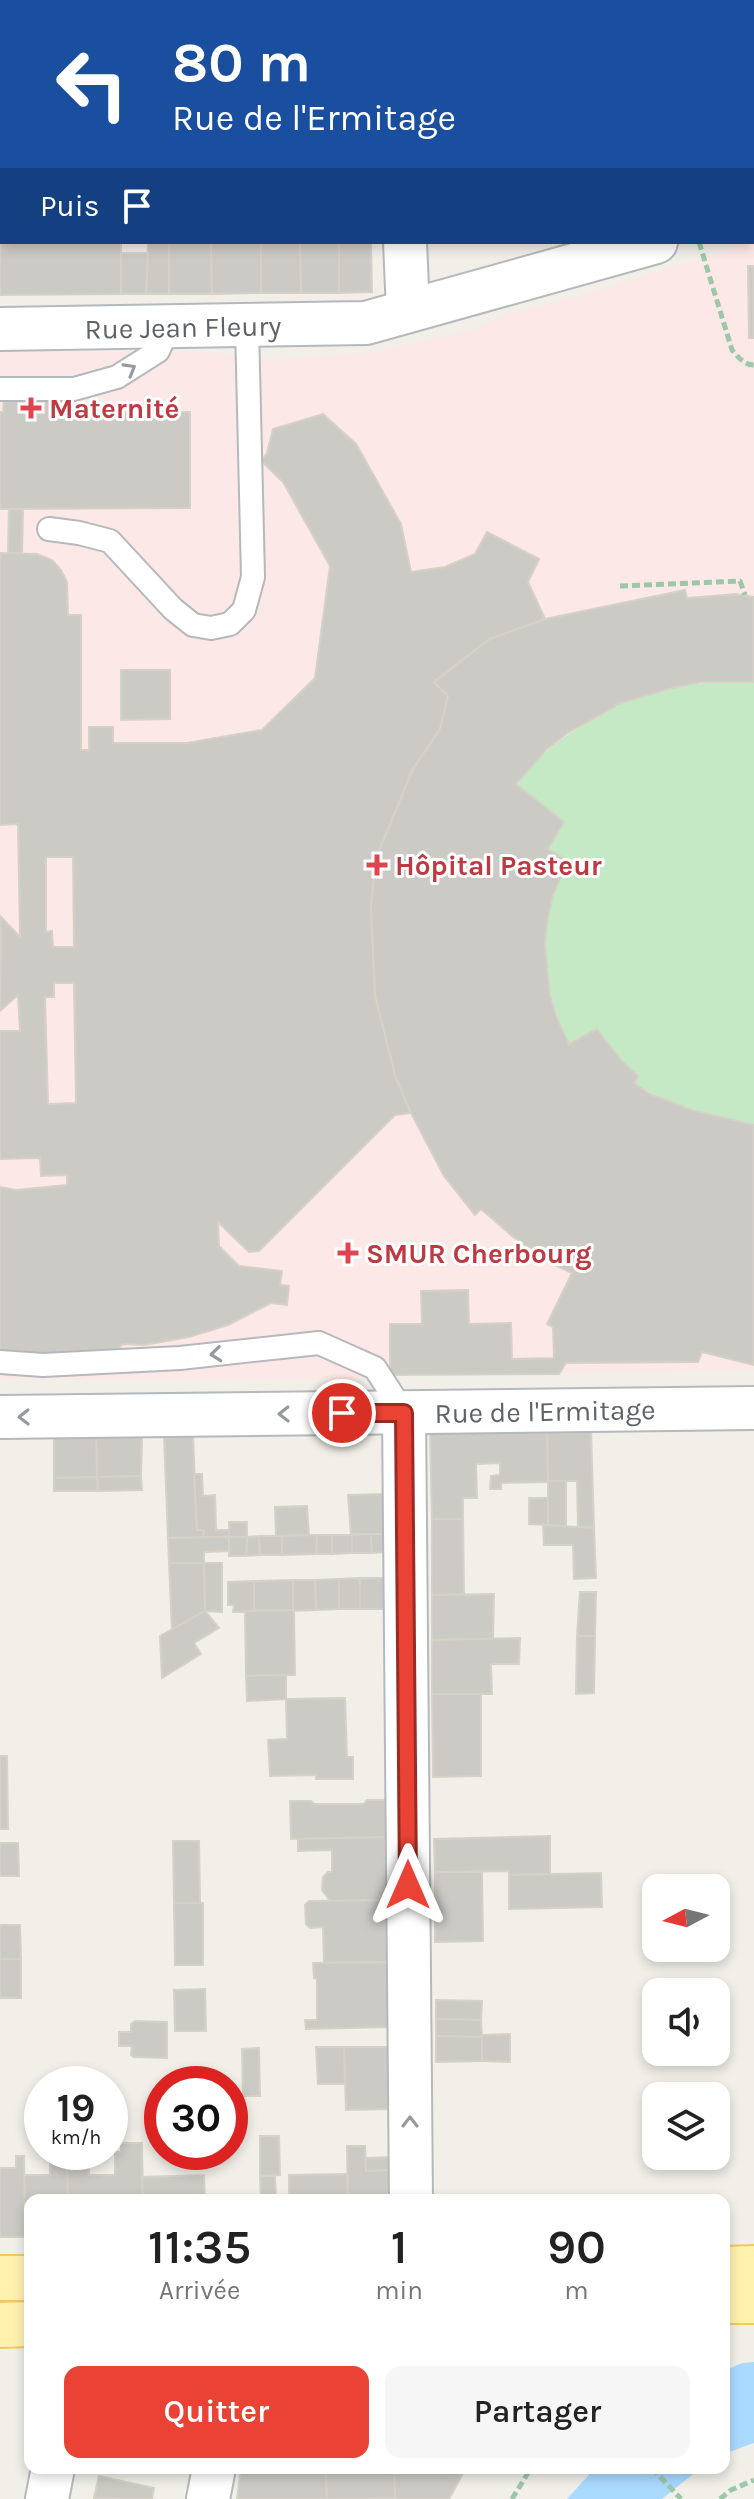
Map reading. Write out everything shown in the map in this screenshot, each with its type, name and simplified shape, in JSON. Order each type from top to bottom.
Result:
[{"type":"main road","points":[[730,2269],[754,2268]]},
{"type":"main road","points":[[0,2278],[24,2278]]},
{"type":"main road","points":[[730,2301],[754,2301]]},
{"type":"main road","points":[[0,2325],[24,2324]]},
{"type":"street","points":[[405,244],[408,311]]},
{"type":"street","name":"Rue Jean Fleury","points":[[0,329],[366,323],[649,244]]},
{"type":"street","name":"Rue de l'Ermitage","points":[[0,1417],[754,1408]]},
{"type":"street","points":[[404,1413],[411,2194]]},
{"type":"street","points":[[47,2499],[52,2474]]},
{"type":"street","points":[[208,2499],[213,2474]]},
{"type":"lane","points":[[49,529],[110,541],[173,609],[193,625],[211,628],[230,624],[244,610],[253,577],[247,326]]},
{"type":"lane","points":[[0,389],[74,389],[117,377],[158,351],[169,327]]},
{"type":"lane","points":[[0,1362],[43,1365],[180,1358],[319,1343],[375,1368],[404,1413]]},
{"type":"lane","points":[[0,2299],[24,2298]]},
{"type":"path","points":[[700,244],[732,350],[741,360],[754,365]]},
{"type":"path","points":[[620,586],[740,581],[745,595]]},
{"type":"path","points":[[512,2499],[527,2474]]},
{"type":"path","points":[[658,2474],[681,2499]]},
{"type":"path","points":[[720,2499],[731,2490],[754,2480]]},
{"type":"shaded area","name":"Hôpital Pasteur","points":[[754,244],[754,1370],[390,1375],[341,1379],[0,1379],[0,352],[213,352],[249,361],[372,353],[475,329],[504,315]]},
{"type":"green space","points":[[754,682],[754,1125],[677,1104],[634,1083],[638,1076],[597,1029],[569,1044],[552,998],[546,952],[550,907],[567,861],[548,849],[516,784],[549,749],[573,731],[615,708],[615,705],[684,685]]},
{"type":"water","points":[[754,2362],[754,2443],[730,2452],[730,2368]]},
{"type":"water","points":[[590,2474],[693,2474],[662,2499],[567,2499]]},
{"type":"building","points":[[0,244],[121,244],[121,294],[0,295]]},
{"type":"building","points":[[148,244],[169,244],[169,294],[146,294]]},
{"type":"building","points":[[169,244],[211,244],[212,294],[169,294]]},
{"type":"building","points":[[211,244],[261,244],[261,293],[212,294]]},
{"type":"building","points":[[261,244],[300,244],[301,293],[261,293]]},
{"type":"building","points":[[300,244],[339,244],[339,293],[301,293]]},
{"type":"building","points":[[339,244],[371,244],[372,292],[339,293]]},
{"type":"building","points":[[121,253],[148,253],[146,294],[121,294]]},
{"type":"building","points":[[748,266],[754,266],[754,338],[749,338]]},
{"type":"building","points":[[4,400],[67,400],[67,412],[190,412],[190,508],[0,509],[0,412],[3,412]]},
{"type":"building","points":[[323,414],[356,444],[401,524],[411,572],[445,567],[475,554],[487,532],[539,559],[528,582],[545,619],[490,639],[434,682],[448,696],[440,729],[413,769],[376,858],[371,907],[375,995],[396,1078],[411,1113],[395,1115],[259,1251],[249,1252],[218,1222],[219,1246],[239,1266],[282,1271],[280,1285],[289,1286],[287,1305],[271,1303],[228,1325],[189,1337],[144,1345],[123,1344],[106,1360],[0,1361],[0,1187],[16,1190],[67,1185],[67,1175],[41,1176],[40,1158],[0,1159],[0,1031],[20,1031],[18,995],[0,1011],[1,917],[20,937],[18,824],[0,825],[0,553],[37,554],[52,560],[67,582],[68,615],[81,615],[81,750],[89,750],[89,727],[113,727],[113,743],[187,743],[262,730],[315,678],[330,566],[283,482],[261,461],[267,453],[273,429]],"holes":[[[46,857],[73,857],[74,947],[53,947],[52,931],[46,932]],[[54,983],[74,983],[76,1103],[48,1104],[45,997],[54,997]]]},
{"type":"building","points":[[9,509],[23,509],[22,553],[8,553]]},
{"type":"building","points":[[685,590],[687,598],[736,594],[754,597],[754,682],[701,682],[615,705],[569,732],[546,750],[516,784],[564,822],[548,849],[567,860],[552,899],[545,945],[550,995],[569,1044],[597,1029],[638,1076],[634,1083],[650,1094],[692,1110],[754,1125],[754,1365],[702,1352],[698,1362],[566,1363],[559,1374],[390,1375],[390,1324],[422,1324],[421,1291],[468,1290],[469,1324],[511,1323],[512,1359],[554,1358],[553,1327],[547,1324],[572,1273],[550,1263],[481,1209],[475,1215],[444,1176],[396,1078],[375,995],[371,907],[376,858],[413,769],[440,729],[448,696],[434,682],[490,639],[545,619]]},
{"type":"building","points":[[121,670],[170,670],[170,719],[121,720]]},
{"type":"building","points":[[547,1431],[591,1431],[594,1528],[578,1527],[577,1481],[548,1481]]},
{"type":"building","points":[[547,1431],[548,1482],[501,1483],[501,1489],[490,1489],[491,1476],[500,1475],[500,1463],[476,1464],[477,1498],[463,1498],[463,1519],[432,1519],[430,1432]]},
{"type":"building","points":[[96,1436],[142,1436],[141,1476],[97,1477]]},
{"type":"building","points":[[96,1436],[97,1477],[54,1478],[54,1437]]},
{"type":"building","points":[[164,1436],[193,1436],[197,1530],[204,1530],[203,1537],[168,1538]]},
{"type":"building","points":[[194,1474],[202,1474],[203,1496],[215,1495],[216,1530],[229,1530],[229,1537],[203,1537],[204,1530],[197,1530]]},
{"type":"building","points":[[141,1476],[142,1490],[98,1491],[97,1477]]},
{"type":"building","points":[[97,1477],[98,1491],[54,1491],[54,1478]]},
{"type":"building","points":[[548,1481],[566,1481],[566,1526],[548,1525]]},
{"type":"building","points":[[385,1494],[385,1534],[351,1534],[348,1495]]},
{"type":"building","points":[[529,1498],[548,1498],[548,1525],[529,1524]]},
{"type":"building","points":[[307,1506],[309,1535],[276,1536],[275,1507]]},
{"type":"building","points":[[432,1519],[463,1519],[464,1595],[432,1595]]},
{"type":"building","points":[[229,1522],[247,1522],[247,1537],[229,1537]]},
{"type":"building","points":[[543,1525],[594,1528],[596,1578],[574,1579],[573,1545],[544,1545]]},
{"type":"building","points":[[371,1534],[372,1553],[352,1553],[352,1535]]},
{"type":"building","points":[[371,1534],[385,1534],[385,1552],[372,1553]]},
{"type":"building","points":[[317,1535],[332,1535],[332,1554],[316,1554]]},
{"type":"building","points":[[317,1535],[316,1554],[282,1555],[282,1536]]},
{"type":"building","points":[[332,1535],[352,1535],[352,1553],[332,1554]]},
{"type":"building","points":[[259,1536],[282,1536],[282,1555],[260,1555]]},
{"type":"building","points":[[259,1536],[260,1555],[246,1556],[247,1537]]},
{"type":"building","points":[[229,1537],[229,1551],[204,1552],[204,1563],[169,1563],[168,1538]]},
{"type":"building","points":[[229,1537],[247,1537],[246,1556],[229,1556]]},
{"type":"building","points":[[169,1563],[204,1563],[205,1611],[172,1630]]},
{"type":"building","points":[[204,1563],[222,1563],[222,1612],[205,1611]]},
{"type":"building","points":[[360,1578],[360,1609],[339,1609],[339,1579]]},
{"type":"building","points":[[360,1578],[386,1578],[386,1609],[360,1609]]},
{"type":"building","points":[[339,1579],[339,1609],[316,1610],[315,1580]]},
{"type":"building","points":[[293,1580],[315,1580],[316,1610],[293,1611]]},
{"type":"building","points":[[293,1580],[293,1611],[254,1612],[254,1581]]},
{"type":"building","points":[[254,1581],[254,1612],[233,1612],[234,1605],[228,1605],[228,1582]]},
{"type":"building","points":[[580,1592],[596,1592],[595,1636],[577,1636]]},
{"type":"building","points":[[494,1594],[493,1639],[432,1640],[432,1595]]},
{"type":"building","points":[[294,1610],[295,1675],[246,1676],[245,1611]]},
{"type":"building","points":[[205,1611],[219,1628],[194,1643],[201,1654],[162,1678],[160,1636]]},
{"type":"building","points":[[577,1636],[595,1636],[594,1693],[576,1694]]},
{"type":"building","points":[[520,1638],[519,1664],[491,1664],[492,1694],[432,1694],[432,1640]]},
{"type":"building","points":[[286,1675],[286,1699],[247,1701],[246,1676]]},
{"type":"building","points":[[432,1694],[481,1694],[481,1776],[433,1777]]},
{"type":"building","points":[[345,1698],[347,1757],[353,1757],[353,1779],[316,1779],[316,1775],[270,1776],[268,1740],[287,1739],[286,1699]]},
{"type":"building","points":[[0,1756],[7,1756],[8,1829],[0,1829]]},
{"type":"building","points":[[367,1800],[387,1800],[387,1837],[291,1839],[290,1801],[364,1804]]},
{"type":"building","points":[[550,1836],[550,1874],[435,1872],[434,1839]]},
{"type":"building","points":[[387,1837],[388,1900],[330,1901],[322,1890],[323,1877],[332,1872],[332,1850],[298,1851],[298,1839]]},
{"type":"building","points":[[173,1841],[199,1841],[200,1903],[174,1903]]},
{"type":"building","points":[[0,1843],[18,1843],[19,1876],[0,1876]]},
{"type":"building","points":[[435,1872],[482,1872],[483,1941],[435,1942]]},
{"type":"building","points":[[601,1873],[602,1907],[509,1909],[509,1875]]},
{"type":"building","points":[[388,1900],[389,1962],[324,1963],[323,1927],[310,1928],[306,1924],[305,1905],[309,1901]]},
{"type":"building","points":[[174,1903],[203,1903],[203,1965],[175,1965]]},
{"type":"building","points":[[0,1925],[20,1925],[21,1959],[0,1959]]},
{"type":"building","points":[[0,1959],[21,1959],[21,1998],[0,1998]]},
{"type":"building","points":[[389,1962],[390,2027],[306,2029],[305,2020],[317,2020],[317,1979],[314,1978],[313,1963]]},
{"type":"building","points":[[205,1989],[206,2031],[175,2031],[174,1990]]},
{"type":"building","points":[[436,2000],[482,2001],[481,2020],[436,2019]]},
{"type":"building","points":[[436,2019],[481,2020],[482,2037],[436,2036]]},
{"type":"building","points":[[135,2021],[167,2022],[167,2058],[134,2057],[131,2055],[132,2046],[119,2046],[119,2032],[131,2032],[131,2024]]},
{"type":"building","points":[[510,2034],[510,2062],[482,2061],[482,2035]]},
{"type":"building","points":[[436,2036],[482,2037],[482,2061],[436,2062]]},
{"type":"building","points":[[316,2047],[344,2047],[345,2084],[318,2084]]},
{"type":"building","points":[[344,2047],[390,2047],[391,2109],[346,2110]]},
{"type":"building","points":[[259,2048],[260,2096],[248,2096],[248,2066],[242,2066],[242,2049]]},
{"type":"building","points":[[260,2136],[279,2136],[280,2175],[260,2176]]},
{"type":"building","points":[[128,2143],[142,2143],[143,2194],[68,2194],[67,2170],[89,2170],[89,2175],[115,2175],[115,2170],[128,2170]]},
{"type":"building","points":[[347,2146],[365,2146],[366,2171],[391,2170],[392,2194],[348,2194]]},
{"type":"building","points":[[16,2156],[24,2156],[24,2237],[0,2237],[0,2168],[16,2168]]},
{"type":"building","points":[[392,2157],[391,2170],[366,2171],[366,2158]]},
{"type":"building","points":[[50,2170],[67,2170],[68,2194],[24,2194],[24,2175],[50,2175]]},
{"type":"building","points":[[347,2174],[348,2194],[289,2194],[289,2175]]},
{"type":"building","points":[[204,2175],[205,2194],[143,2194],[142,2177]]},
{"type":"building","points":[[260,2176],[275,2176],[276,2194],[261,2194]]},
{"type":"building","points":[[240,2474],[326,2474],[327,2499],[237,2499]]},
{"type":"building","points":[[326,2474],[394,2474],[395,2498],[327,2499]]},
{"type":"building","points":[[394,2474],[463,2474],[449,2499],[395,2499]]},
{"type":"building","points":[[99,2476],[154,2488],[152,2499],[94,2498]]},
{"type":"place","name":"Maternité","points":[[31,408]]},
{"type":"place","name":"Hôpital Pasteur","points":[[377,865]]},
{"type":"place","name":"SMUR Cherbourg","points":[[348,1253]]},
{"type":"route","points":[[342,1413],[404,1413],[408,1885]]}]
